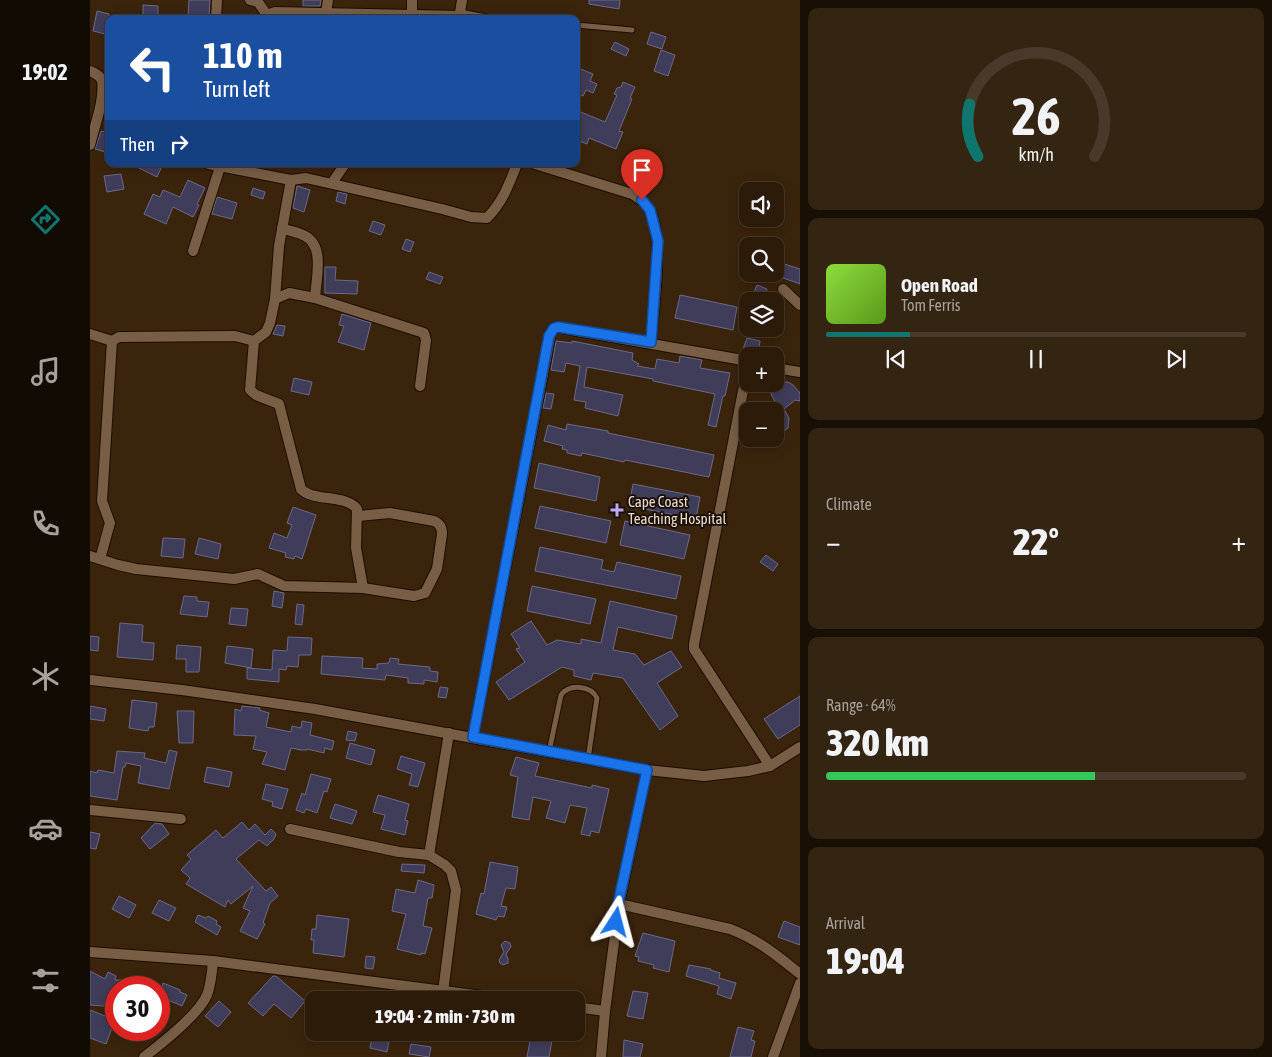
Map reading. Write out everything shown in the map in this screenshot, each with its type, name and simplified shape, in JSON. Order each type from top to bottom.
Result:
[{"type":"street","points":[[216,15],[217,0]]},
{"type":"street","points":[[250,0],[258,2],[265,15]]},
{"type":"street","points":[[326,15],[328,0]]},
{"type":"street","points":[[412,0],[412,15]]},
{"type":"street","points":[[459,15],[462,0]]},
{"type":"street","points":[[269,15],[274,12],[313,15]]},
{"type":"street","points":[[90,71],[97,74],[102,80],[101,96],[90,145]]},
{"type":"street","points":[[193,251],[219,167]]},
{"type":"street","points":[[229,167],[291,180],[306,178],[332,183],[471,217],[487,218],[497,208],[504,196],[516,167]]},
{"type":"street","points":[[332,183],[343,167]]},
{"type":"street","points":[[545,167],[632,194],[642,200],[650,210],[658,241],[651,342]]},
{"type":"street","points":[[291,180],[282,228],[275,299],[266,332],[254,341],[250,390],[256,395],[279,404],[301,489],[307,493],[350,503],[358,509],[356,548],[363,588]]},
{"type":"street","points":[[282,228],[305,236],[315,244],[318,253],[315,298]]},
{"type":"street","points":[[783,289],[800,305]]},
{"type":"street","points":[[275,299],[289,293],[315,298],[424,333],[426,340],[420,386]]},
{"type":"street","points":[[473,737],[549,336],[554,328],[558,327],[651,342],[739,360]]},
{"type":"street","points":[[90,334],[112,341],[119,337],[235,336],[254,341]]},
{"type":"street","points":[[100,559],[110,523],[102,501],[112,341]]},
{"type":"street","points":[[784,369],[800,372]]},
{"type":"street","points":[[743,392],[694,649],[770,766]]},
{"type":"street","points":[[90,556],[136,569],[234,579],[258,574],[290,587],[363,588],[414,596],[425,593],[437,569],[442,534],[442,528],[439,523],[390,513],[358,516]]},
{"type":"street","points":[[90,680],[182,690],[315,710],[473,737],[647,770],[704,776],[748,771],[770,766],[799,749]]},
{"type":"street","points":[[430,855],[448,733]]},
{"type":"street","points":[[601,1057],[618,904],[647,770]]},
{"type":"street","points":[[90,810],[182,819]]},
{"type":"street","points":[[290,829],[399,852],[430,855],[445,865],[450,871],[456,890],[444,991]]},
{"type":"street","points":[[618,904],[742,933],[775,953],[800,974]]},
{"type":"street","points":[[90,952],[213,961],[437,991]]},
{"type":"street","points":[[144,1057],[184,1023],[204,1002],[210,986],[213,961]]},
{"type":"street","points":[[773,1057],[800,982]]},
{"type":"street","points":[[585,1008],[605,1011]]},
{"type":"lane","points":[[580,25],[632,30]]},
{"type":"lane","points":[[549,752],[562,695],[566,688],[573,686],[592,691],[598,698],[588,759]]},
{"type":"building","points":[[189,0],[210,0],[209,15],[188,15]]},
{"type":"building","points":[[303,0],[321,0],[320,6],[303,6]]},
{"type":"building","points":[[589,0],[620,0],[619,9],[589,4]]},
{"type":"building","points":[[143,5],[158,6],[158,15],[143,15]]},
{"type":"building","points":[[97,11],[109,14],[105,15],[105,34],[93,31]]},
{"type":"building","points":[[651,32],[666,37],[662,49],[647,44]]},
{"type":"building","points":[[615,42],[629,49],[626,56],[611,49]]},
{"type":"building","points":[[661,50],[675,55],[668,76],[654,71]]},
{"type":"building","points":[[580,69],[593,74],[590,81],[597,84],[593,93],[586,90],[583,96],[580,95]]},
{"type":"building","points":[[623,82],[635,87],[619,131],[623,132],[616,149],[589,138],[587,144],[580,141],[580,112],[605,122],[617,95],[614,94],[617,88],[621,87]]},
{"type":"building","points":[[101,131],[105,132],[105,152],[95,149]]},
{"type":"building","points":[[137,167],[162,167],[157,177]]},
{"type":"building","points":[[121,174],[124,189],[107,192],[104,176]]},
{"type":"building","points":[[188,180],[205,188],[193,217],[173,207],[166,224],[144,214],[153,194],[160,197],[163,190],[180,197]]},
{"type":"building","points":[[297,186],[310,190],[304,212],[293,208]]},
{"type":"building","points":[[253,188],[265,192],[263,199],[251,195]]},
{"type":"building","points":[[338,192],[347,194],[345,204],[336,201]]},
{"type":"building","points":[[217,197],[237,203],[232,219],[212,214]]},
{"type":"building","points":[[373,221],[385,225],[381,235],[369,231]]},
{"type":"building","points":[[406,239],[414,242],[410,252],[402,249]]},
{"type":"building","points":[[784,264],[800,269],[800,284],[784,278]]},
{"type":"building","points":[[325,267],[336,267],[335,280],[358,281],[357,294],[325,293]]},
{"type":"building","points":[[429,272],[443,277],[440,284],[426,279]]},
{"type":"building","points":[[757,285],[767,289],[766,292],[754,292]]},
{"type":"building","points":[[680,295],[737,307],[733,330],[675,318]]},
{"type":"building","points":[[342,314],[371,323],[364,350],[338,342],[344,326],[339,325]]},
{"type":"building","points":[[277,325],[285,326],[283,336],[273,334]]},
{"type":"building","points":[[747,338],[760,341],[759,347],[744,347]]},
{"type":"building","points":[[556,341],[572,343],[572,341],[633,353],[632,360],[639,364],[637,366],[655,369],[657,359],[679,363],[680,356],[702,360],[700,368],[730,373],[716,427],[708,425],[715,394],[653,381],[653,379],[587,367],[584,387],[623,395],[618,416],[585,408],[586,402],[574,400],[580,366],[566,363],[564,372],[551,370]]},
{"type":"building","points":[[294,378],[312,382],[309,395],[291,391]]},
{"type":"building","points":[[784,382],[788,382],[800,393],[800,401],[795,400],[784,409],[784,402],[775,402],[772,392],[784,392]]},
{"type":"building","points":[[546,393],[554,394],[551,409],[543,408]]},
{"type":"building","points":[[784,409],[789,418],[788,428],[784,431]]},
{"type":"building","points":[[567,424],[608,431],[608,433],[714,455],[709,477],[625,460],[624,462],[582,453],[581,456],[567,453],[567,450],[562,449],[563,446],[544,441],[548,425],[566,430]]},
{"type":"building","points":[[539,463],[600,477],[596,501],[534,488]]},
{"type":"building","points":[[633,484],[700,497],[696,519],[629,506]]},
{"type":"building","points":[[540,506],[611,521],[606,543],[535,528]]},
{"type":"building","points":[[293,507],[316,515],[302,559],[295,556],[294,559],[285,557],[286,553],[269,548],[274,533],[287,538],[292,525],[287,523]]},
{"type":"building","points":[[625,521],[690,535],[684,559],[620,545]]},
{"type":"building","points":[[163,538],[185,539],[183,558],[161,556]]},
{"type":"building","points":[[199,538],[221,544],[218,559],[195,554]]},
{"type":"building","points":[[540,547],[603,560],[601,569],[614,572],[617,562],[681,576],[676,599],[535,571]]},
{"type":"building","points":[[766,555],[778,564],[773,571],[760,562]]},
{"type":"building","points":[[532,586],[596,599],[590,624],[527,611]]},
{"type":"building","points":[[274,591],[284,593],[282,608],[272,606]]},
{"type":"building","points":[[184,596],[197,597],[197,601],[209,602],[207,617],[180,614]]},
{"type":"building","points":[[610,601],[677,616],[672,639],[618,627],[613,650],[635,654],[644,665],[671,651],[682,667],[657,683],[678,716],[660,730],[623,678],[593,673],[591,680],[574,676],[574,670],[562,667],[509,700],[496,682],[525,662],[516,649],[520,648],[511,634],[531,621],[547,645],[557,640],[581,644],[581,639],[601,643]]},
{"type":"building","points":[[297,604],[304,605],[302,625],[295,624]]},
{"type":"building","points":[[231,608],[248,609],[246,626],[229,624]]},
{"type":"building","points":[[120,623],[143,625],[142,642],[154,643],[153,660],[117,657]]},
{"type":"building","points":[[90,636],[99,637],[98,651],[90,650]]},
{"type":"building","points":[[288,637],[312,638],[311,655],[299,655],[298,667],[287,666],[286,670],[279,669],[279,682],[247,679],[247,668],[272,670],[273,650],[287,651]]},
{"type":"building","points":[[177,645],[201,647],[199,672],[186,672],[186,659],[176,659]]},
{"type":"building","points":[[227,646],[253,649],[251,668],[225,663]]},
{"type":"building","points":[[322,656],[363,658],[362,668],[377,669],[377,664],[389,663],[390,658],[399,659],[398,664],[430,667],[430,671],[438,672],[437,682],[424,680],[424,684],[408,683],[408,678],[386,675],[385,680],[321,674]]},
{"type":"building","points":[[440,687],[448,688],[446,698],[438,697]]},
{"type":"building","points":[[800,696],[800,725],[778,739],[764,719]]},
{"type":"building","points":[[132,700],[157,703],[154,727],[149,727],[148,731],[129,728]]},
{"type":"building","points":[[90,706],[106,709],[104,721],[90,719]]},
{"type":"building","points":[[242,706],[260,708],[259,710],[269,713],[266,727],[291,732],[292,726],[301,728],[302,721],[312,723],[310,735],[334,741],[332,750],[325,748],[324,753],[291,748],[285,770],[262,764],[267,752],[253,749],[256,736],[234,735],[235,709],[241,711]]},
{"type":"building","points":[[177,711],[194,711],[193,743],[179,743]]},
{"type":"building","points":[[348,731],[357,733],[355,741],[346,740]]},
{"type":"building","points":[[350,743],[375,750],[371,765],[346,758]]},
{"type":"building","points":[[169,750],[177,752],[169,789],[138,783],[141,766],[126,763],[125,767],[123,767],[117,800],[90,796],[90,771],[97,773],[98,770],[114,773],[117,751],[145,753],[144,758],[166,763]]},
{"type":"building","points":[[401,756],[425,763],[418,787],[409,785],[412,774],[397,769]]},
{"type":"building","points":[[516,757],[539,763],[535,776],[592,788],[592,785],[609,789],[599,833],[591,831],[590,836],[581,834],[587,808],[570,805],[565,823],[546,818],[551,801],[533,797],[529,820],[512,817],[518,777],[510,775]]},
{"type":"building","points":[[207,767],[232,772],[229,787],[204,782]]},
{"type":"building","points":[[311,774],[331,779],[327,792],[324,791],[317,813],[306,809],[304,813],[296,810],[302,793],[305,795]]},
{"type":"building","points":[[266,784],[288,789],[282,809],[272,806],[273,802],[262,799]]},
{"type":"building","points":[[378,795],[409,804],[405,820],[408,821],[405,835],[381,829],[385,815],[373,812]]},
{"type":"building","points":[[335,804],[357,811],[352,824],[330,818]]},
{"type":"building","points":[[242,822],[249,830],[255,824],[265,835],[271,829],[276,834],[267,846],[259,840],[236,859],[266,891],[271,887],[278,896],[270,903],[263,923],[265,924],[257,939],[240,931],[250,911],[243,908],[253,886],[231,904],[228,900],[225,907],[186,884],[190,878],[181,870],[191,859],[187,855],[216,830],[223,838]]},
{"type":"building","points":[[155,823],[162,824],[169,834],[150,849],[141,838]]},
{"type":"building","points":[[90,832],[100,834],[96,849],[90,848]]},
{"type":"building","points":[[490,862],[518,867],[515,889],[506,888],[501,906],[507,907],[504,917],[498,916],[496,920],[476,914],[481,893],[484,894]]},
{"type":"building","points":[[402,864],[425,865],[424,873],[401,871]]},
{"type":"building","points":[[418,880],[434,885],[432,898],[428,898],[423,926],[432,928],[425,954],[421,953],[421,955],[397,949],[406,914],[392,911],[396,889],[415,893]]},
{"type":"building","points":[[119,896],[136,905],[129,918],[112,909]]},
{"type":"building","points":[[159,900],[176,908],[169,921],[152,913]]},
{"type":"building","points":[[198,915],[206,918],[208,916],[217,921],[216,924],[221,927],[217,935],[195,922]]},
{"type":"building","points":[[317,915],[349,919],[344,957],[313,953],[314,940],[311,940],[312,929],[316,929]]},
{"type":"building","points":[[784,921],[800,927],[800,945],[778,937]]},
{"type":"building","points":[[643,933],[675,941],[669,972],[653,968],[654,965],[638,961],[639,957],[635,956]]},
{"type":"building","points":[[505,941],[510,943],[511,947],[506,954],[508,963],[503,965],[499,960],[504,952],[501,945]]},
{"type":"building","points":[[366,956],[375,957],[373,969],[365,968]]},
{"type":"building","points":[[689,965],[711,969],[720,973],[719,978],[736,983],[731,999],[717,994],[719,986],[686,976]]},
{"type":"building","points":[[90,971],[105,979],[105,1006],[90,1005]]},
{"type":"building","points":[[108,972],[116,976],[106,976]]},
{"type":"building","points":[[273,976],[276,976],[305,1001],[291,1018],[274,1004],[263,1016],[248,1003]]},
{"type":"building","points":[[170,986],[187,995],[182,1006],[170,1001]]},
{"type":"building","points":[[633,991],[648,993],[643,1019],[627,1016]]},
{"type":"building","points":[[219,1001],[231,1012],[218,1027],[205,1016]]},
{"type":"building","points":[[90,1010],[105,1016],[105,1041],[107,1041],[106,1044],[90,1038]]},
{"type":"building","points":[[738,1027],[754,1031],[751,1040],[755,1041],[751,1057],[730,1057]]},
{"type":"building","points":[[624,1040],[643,1044],[640,1057],[623,1057]]},
{"type":"building","points":[[371,1041],[389,1041],[387,1052],[370,1048]]},
{"type":"building","points":[[530,1041],[552,1041],[549,1057],[527,1057]]},
{"type":"building","points":[[411,1044],[431,1047],[429,1057],[409,1054]]},
{"type":"place","name":"Cape Coast Teaching Hospital","points":[[617,510]]},
{"type":"route","points":[[616,922],[618,904],[647,770],[473,737],[549,336],[554,328],[558,327],[651,342],[658,241],[650,210],[642,200]]}]
